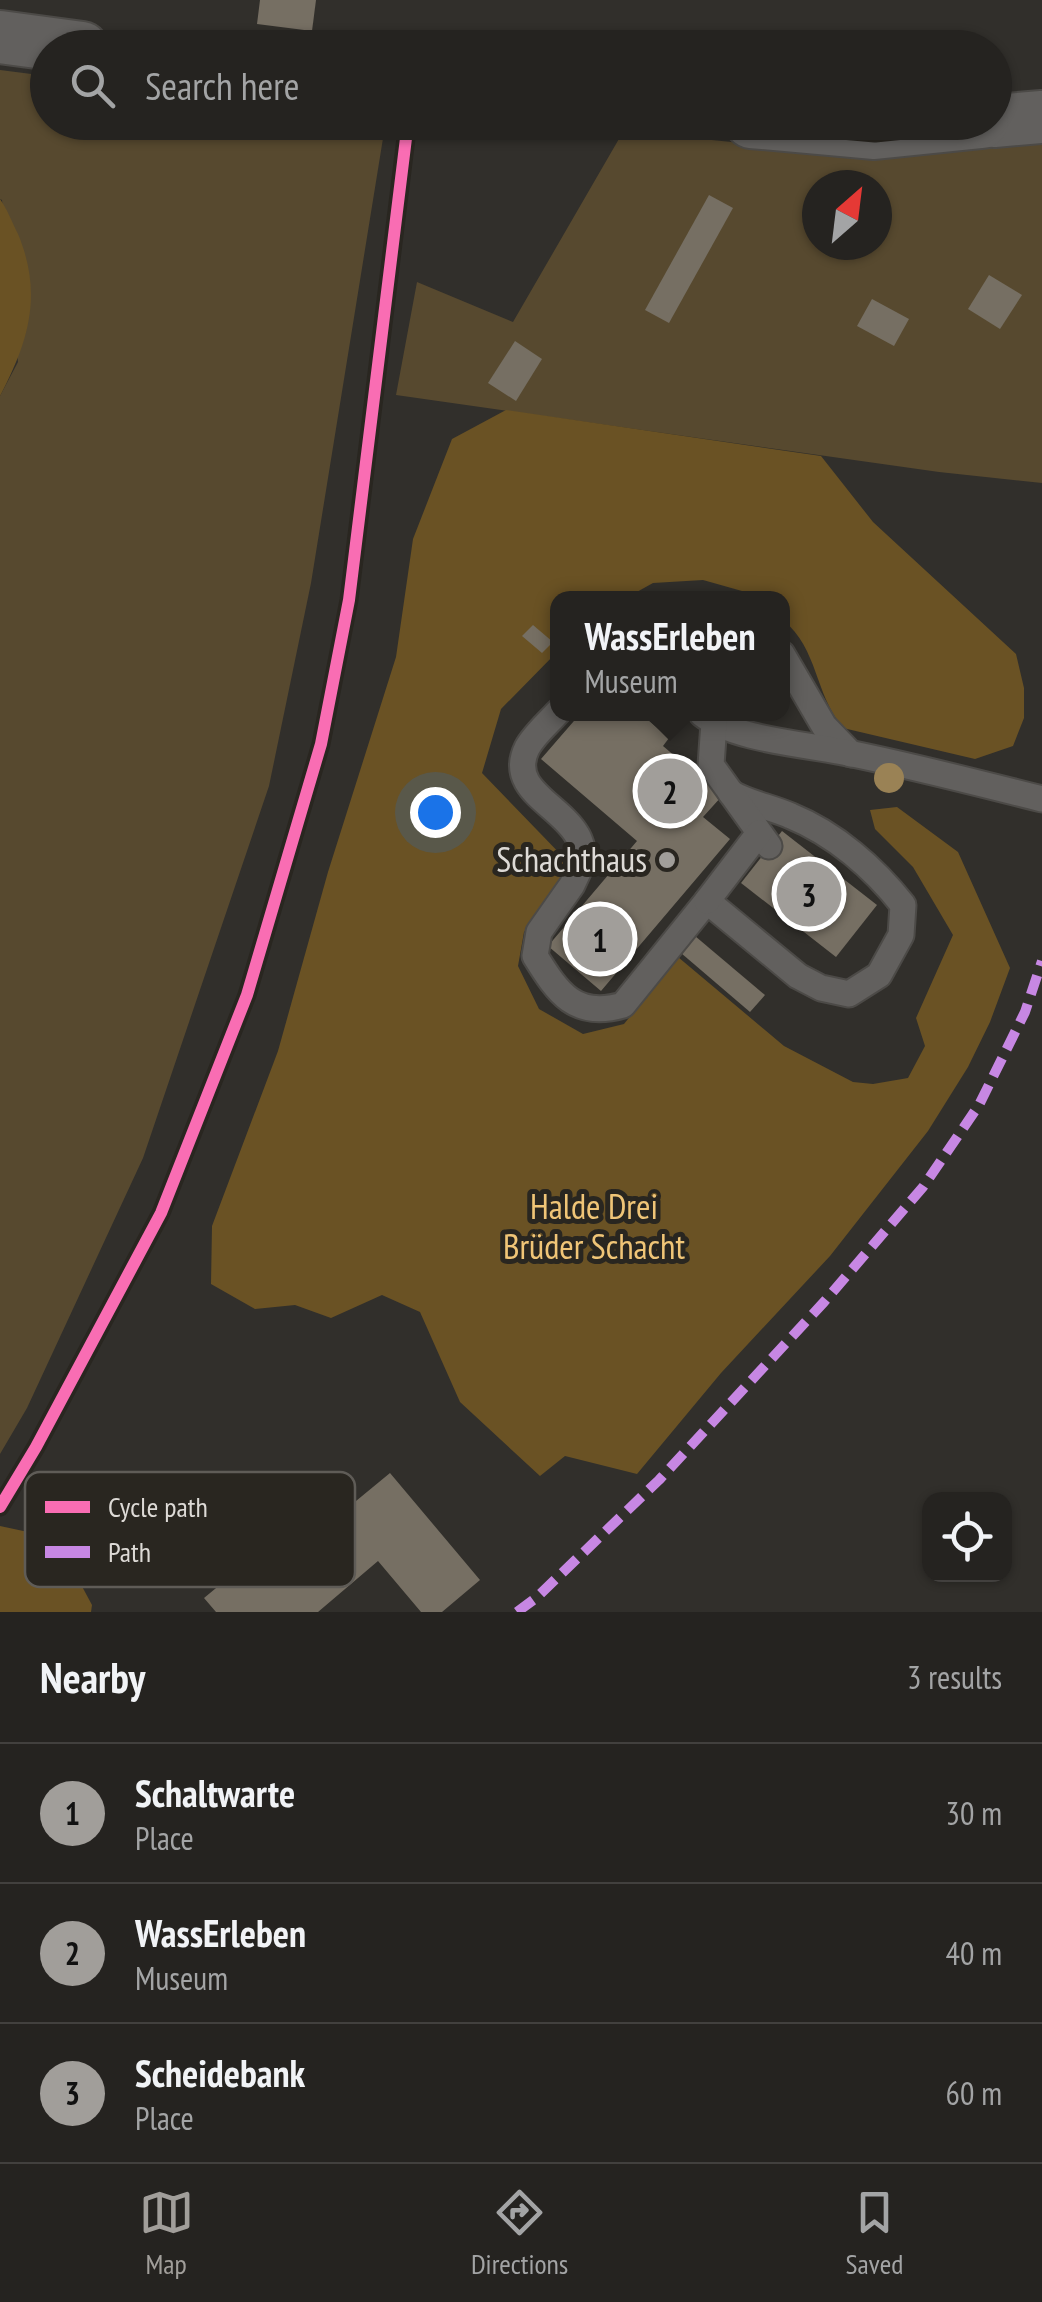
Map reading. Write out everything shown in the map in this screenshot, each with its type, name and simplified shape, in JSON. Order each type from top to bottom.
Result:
[{"type":"street","points":[[0,37],[30,41]]},
{"type":"street","points":[[1012,120],[1042,117]]},
{"type":"lane","points":[[790,668],[824,726],[851,754]]},
{"type":"lane","points":[[550,721],[528,744],[520,765],[526,784],[577,835],[584,857],[572,885],[539,932],[535,956],[554,986],[570,1001],[602,1011],[623,1005],[707,902],[764,840],[711,765],[708,721]]},
{"type":"lane","points":[[715,721],[746,734],[1042,799]]},
{"type":"lane","points":[[707,902],[798,976],[822,988],[849,994],[879,975],[901,934],[903,904],[881,876],[831,838],[792,816],[731,794]]},
{"type":"shaded area","points":[[0,70],[30,74],[30,140],[383,140],[311,583],[269,786],[143,1158],[27,1408],[0,1454],[0,396],[18,362],[0,199]]},
{"type":"shaded area","points":[[1042,136],[1042,483],[939,472],[396,395],[417,282],[513,322],[618,140],[711,140],[780,147]]},
{"type":"green space","points":[[0,199],[26,256],[31,297],[19,356],[0,396]]},
{"type":"green space","name":"Halde Drei Brüder Schacht","points":[[506,410],[821,456],[873,522],[1016,654],[1024,688],[1024,718],[1013,746],[975,759],[843,728],[826,701],[810,658],[790,627],[790,591],[742,591],[703,580],[653,583],[639,591],[550,591],[550,659],[501,709],[482,773],[567,861],[555,893],[524,932],[518,966],[539,1009],[583,1034],[624,1024],[678,957],[784,1046],[853,1082],[873,1084],[908,1078],[925,1046],[916,1018],[953,935],[913,867],[875,829],[870,810],[897,807],[958,852],[1010,968],[968,1067],[928,1131],[830,1256],[721,1373],[637,1474],[565,1456],[540,1476],[460,1402],[420,1312],[382,1295],[331,1318],[295,1305],[255,1309],[211,1284],[212,1226],[278,1051],[328,872],[396,657],[413,539],[452,439]]},
{"type":"green space","points":[[0,1526],[25,1531],[25,1587],[82,1587],[92,1605],[91,1612],[0,1612]]},
{"type":"building","points":[[260,0],[316,0],[312,30],[257,24]]},
{"type":"building","points":[[709,195],[733,208],[669,323],[645,310]]},
{"type":"building","points":[[989,275],[1022,295],[1000,329],[968,309]]},
{"type":"building","points":[[872,299],[909,319],[894,346],[857,326]]},
{"type":"building","points":[[515,341],[542,359],[516,401],[488,383]]},
{"type":"building","points":[[533,625],[550,639],[550,645],[542,653],[522,636]]},
{"type":"building","points":[[574,721],[649,721],[669,738],[663,746],[722,796],[703,817],[730,839],[601,991],[548,946],[637,841],[541,759]]},
{"type":"building","points":[[782,831],[877,905],[836,957],[741,883]]},
{"type":"building","points":[[695,936],[765,995],[750,1012],[681,953]]},
{"type":"building","points":[[390,1473],[480,1580],[442,1612],[421,1612],[378,1561],[355,1581],[355,1502]]},
{"type":"building","points":[[217,1587],[347,1587],[318,1612],[216,1612],[204,1598]]},
{"type":"marked path","points":[[517,1612],[659,1480],[824,1302],[923,1187],[979,1105],[1025,1012],[1042,961]]},
{"type":"cycle path","points":[[0,1507],[161,1213],[247,995],[321,744],[349,600],[406,140]]},
{"type":"place","name":"WassErleben","points":[[670,791]]},
{"type":"place","name":"Schachthaus","points":[[667,860]]},
{"type":"place","name":"Scheidebank","points":[[809,894]]},
{"type":"place","name":"Schaltwarte","points":[[600,939]]}]
